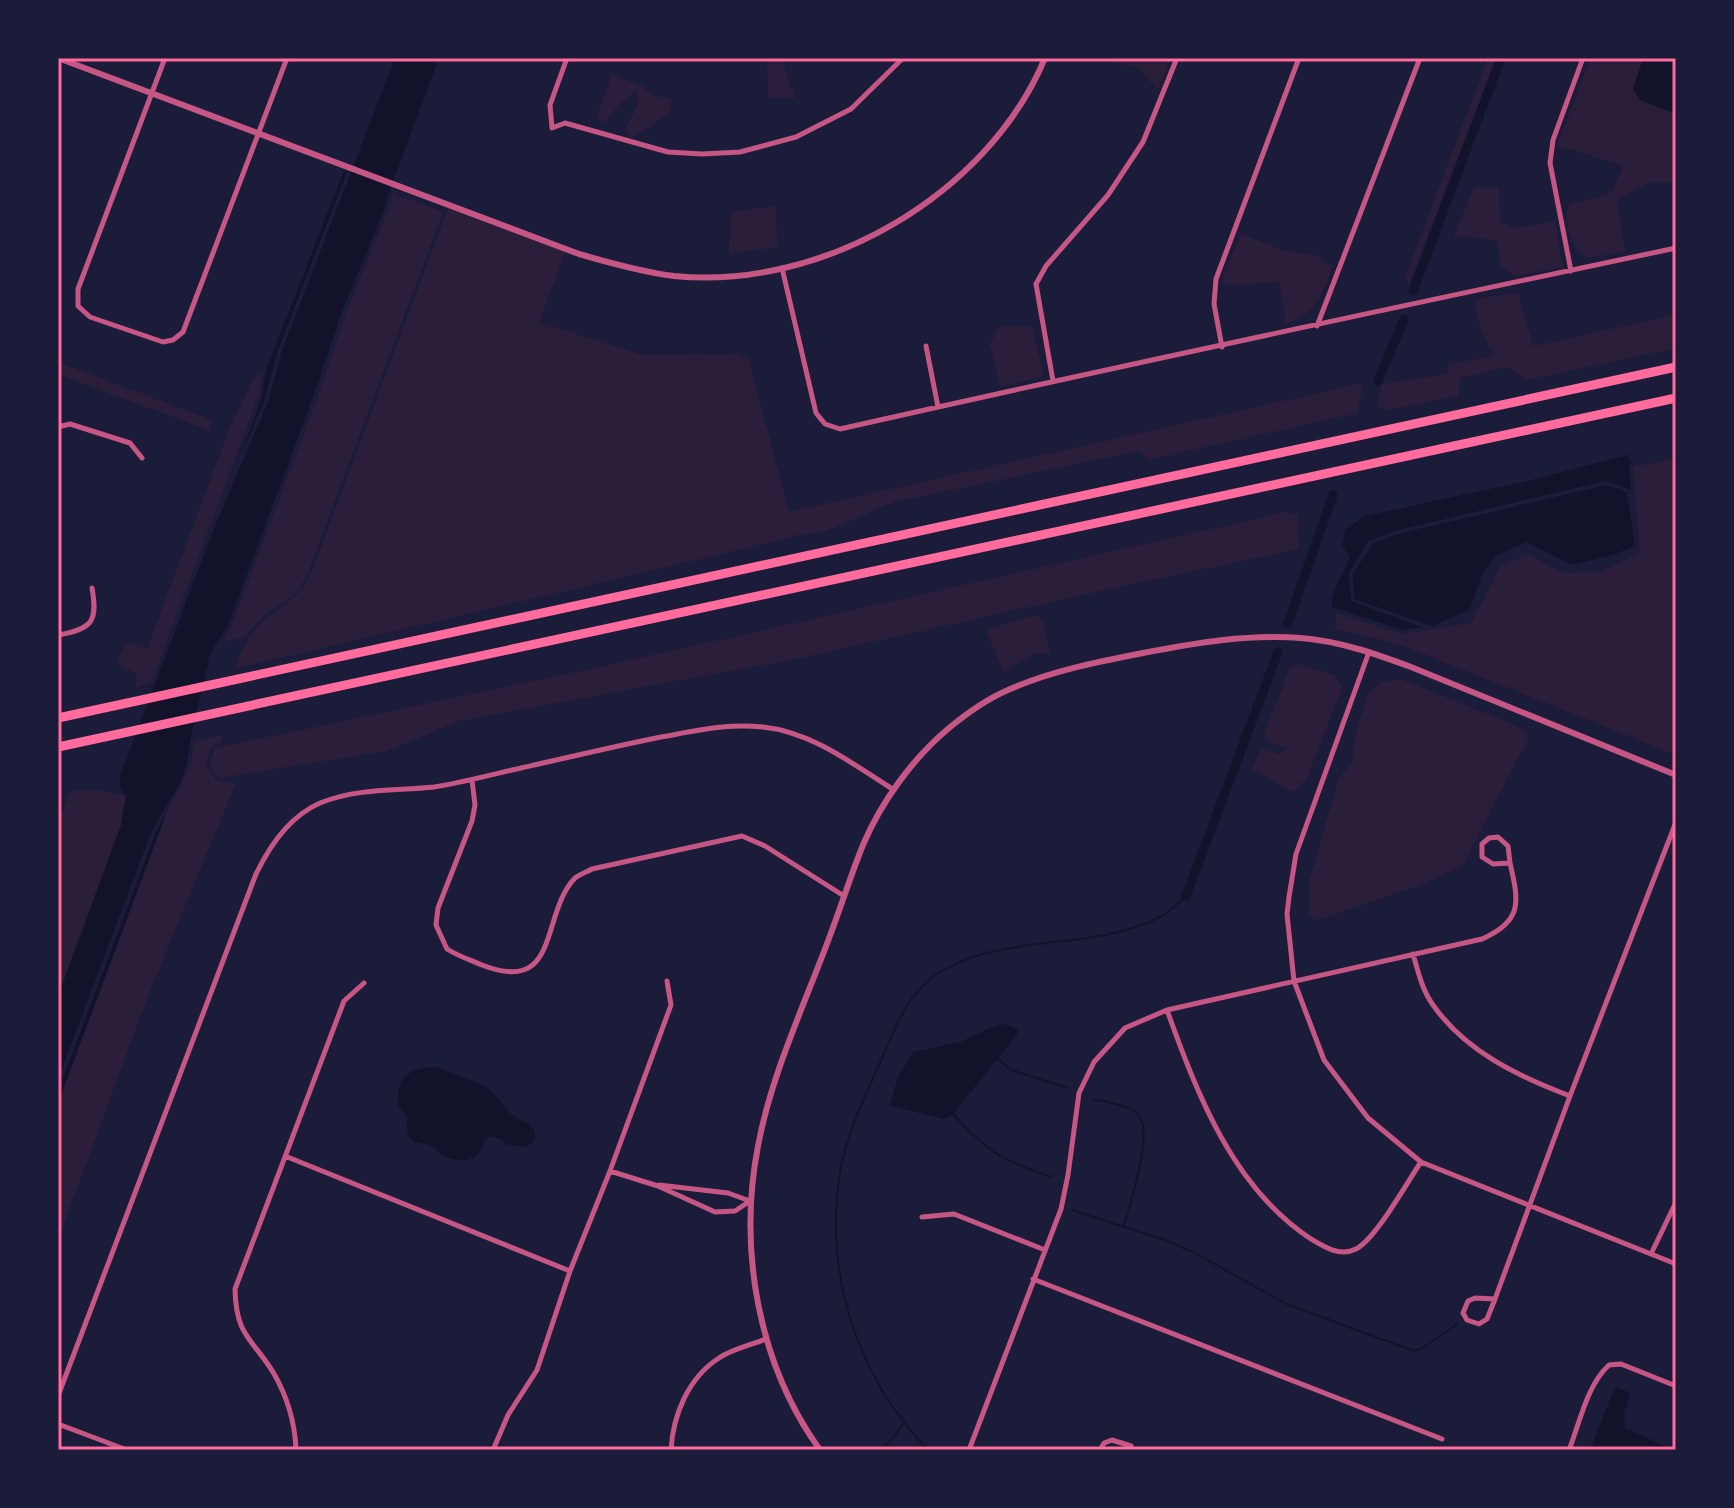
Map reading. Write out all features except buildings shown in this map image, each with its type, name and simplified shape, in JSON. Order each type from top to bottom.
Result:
[{"type":"highway","points":[[58,718],[1676,367]]},
{"type":"highway","points":[[58,747],[1676,398]]},
{"type":"street","points":[[58,58],[579,254],[675,276],[726,276],[782,268],[844,249],[895,225],[945,189],[990,145],[1019,108],[1045,58]]},
{"type":"street","points":[[165,58],[78,289],[78,306],[90,317],[163,342],[173,340],[183,332],[287,58]]},
{"type":"street","points":[[567,58],[550,105],[552,128],[565,123],[668,152],[702,154],[740,152],[796,137],[851,109],[903,58]]},
{"type":"street","points":[[1053,381],[1036,284],[1046,266],[1108,195],[1143,142],[1177,58]]},
{"type":"street","points":[[1222,347],[1214,304],[1216,279],[1299,58]]},
{"type":"street","points":[[1317,326],[1420,58]]},
{"type":"street","points":[[1571,271],[1550,163],[1553,140],[1583,58]]},
{"type":"street","points":[[782,268],[816,413],[825,424],[840,429],[1676,248]]},
{"type":"street","points":[[926,346],[938,407]]},
{"type":"street","points":[[58,427],[70,424],[130,443],[142,458]]},
{"type":"street","points":[[58,635],[82,631],[93,619],[92,588]]},
{"type":"street","points":[[820,1450],[795,1407],[766,1339],[750,1244],[750,1201],[758,1145],[771,1094],[863,844],[912,765],[949,729],[994,697],[1050,674],[1224,638],[1299,638],[1369,652],[1676,775]]},
{"type":"street","points":[[1369,652],[1296,854],[1287,914],[1294,981],[1324,1060],[1368,1118],[1421,1162],[1676,1264]]},
{"type":"street","points":[[58,1396],[237,921],[268,851],[299,816],[317,804],[343,795],[433,787],[629,744],[741,725],[798,735],[823,746],[894,790]]},
{"type":"street","points":[[472,780],[475,805],[472,821],[438,908],[436,925],[447,949],[489,968],[508,973],[521,972],[534,964],[545,950],[567,890],[577,876],[592,869],[742,836],[765,846],[845,897]]},
{"type":"street","points":[[1495,1299],[1475,1298],[1468,1301],[1463,1313],[1467,1320],[1475,1324],[1484,1322],[1495,1299],[1676,822]]},
{"type":"street","points":[[969,1450],[1061,1209],[1079,1093],[1094,1062],[1125,1028],[1167,1010],[1482,939],[1501,930],[1514,915],[1516,892],[1508,846],[1502,839],[1489,838],[1482,844],[1482,857],[1489,863],[1510,863]]},
{"type":"street","points":[[1413,954],[1433,1005],[1466,1041],[1520,1077],[1570,1096]]},
{"type":"street","points":[[493,1450],[508,1415],[537,1370],[570,1271],[671,1005],[667,981]]},
{"type":"street","points":[[296,1450],[296,1433],[281,1386],[245,1336],[236,1310],[235,1289],[344,1001],[364,983]]},
{"type":"street","points":[[1167,1010],[1188,1068],[1216,1130],[1262,1196],[1294,1227],[1323,1247],[1342,1253],[1356,1249],[1370,1237],[1421,1162]]},
{"type":"street","points":[[285,1156],[570,1271]]},
{"type":"street","points":[[610,1171],[658,1186],[715,1212],[735,1211],[750,1201]]},
{"type":"street","points":[[658,1186],[728,1193],[750,1201]]},
{"type":"street","points":[[1651,1254],[1676,1202]]},
{"type":"street","points":[[922,1217],[954,1214],[1045,1250]]},
{"type":"street","points":[[1033,1279],[1442,1439]]},
{"type":"street","points":[[671,1450],[676,1415],[691,1386],[718,1358],[766,1339]]},
{"type":"street","points":[[1569,1450],[1593,1387],[1609,1365],[1621,1364],[1676,1386]]},
{"type":"street","points":[[58,1424],[127,1450]]},
{"type":"street","points":[[1100,1450],[1104,1443],[1112,1440],[1141,1450]]},
{"type":"shaded area","points":[[395,58],[439,58],[228,625],[211,652],[180,783],[152,830],[58,1079],[58,996],[121,825],[126,796],[120,787],[120,776],[215,526],[268,402],[282,351]]},
{"type":"shaded area","points":[[767,58],[781,58],[795,98],[768,97]]},
{"type":"shaded area","points":[[1119,58],[1171,58],[1158,90],[1138,68],[1117,63]]},
{"type":"shaded area","points":[[1488,58],[1496,58],[1408,287],[1406,274]]},
{"type":"shaded area","points":[[1591,58],[1643,58],[1634,90],[1640,100],[1676,114],[1676,182],[1652,182],[1617,200],[1625,252],[1586,258],[1570,234],[1567,219],[1569,205],[1611,193],[1623,166],[1557,145]]},
{"type":"shaded area","points":[[1643,58],[1676,58],[1676,114],[1640,100],[1633,89]]},
{"type":"shaded area","points":[[612,74],[642,86],[651,95],[672,99],[670,111],[630,138],[625,129],[638,104],[637,90],[605,122],[596,118]]},
{"type":"shaded area","points":[[344,171],[347,172],[278,350],[264,401],[241,455],[262,397],[266,370]]},
{"type":"shaded area","points":[[1499,187],[1500,222],[1516,228],[1555,221],[1563,267],[1516,276],[1501,267],[1497,241],[1454,235],[1474,188]]},
{"type":"shaded area","points":[[392,193],[443,212],[307,575],[291,597],[265,614],[244,637],[223,642],[314,407],[346,313],[391,203]]},
{"type":"shaded area","points":[[449,206],[566,251],[539,322],[642,355],[739,354],[749,360],[789,512],[1363,383],[1358,413],[1148,460],[1139,451],[894,502],[822,533],[794,535],[234,669],[255,629],[294,597],[310,576]]},
{"type":"shaded area","points":[[776,206],[777,247],[729,253],[731,212]]},
{"type":"shaded area","points":[[1241,234],[1289,252],[1315,255],[1333,266],[1322,294],[1305,315],[1286,324],[1279,282],[1223,285],[1224,274]]},
{"type":"shaded area","points":[[1518,293],[1533,346],[1676,315],[1676,348],[1527,380],[1509,367],[1461,378],[1458,396],[1387,410],[1377,406],[1381,384],[1447,374],[1449,365],[1495,355],[1481,329],[1475,299]]},
{"type":"shaded area","points":[[999,326],[1032,327],[1044,376],[1000,387],[990,344]]},
{"type":"shaded area","points":[[58,362],[212,420],[208,430],[58,374]]},
{"type":"shaded area","points":[[263,372],[259,395],[152,681],[136,688],[136,673],[116,664],[126,642],[147,649],[231,424],[254,378]]},
{"type":"shaded area","points":[[1628,455],[1631,490],[1605,481],[1395,531],[1369,541],[1349,572],[1351,601],[1422,627],[1403,630],[1332,607],[1336,587],[1350,557],[1342,545],[1346,529],[1365,516],[1527,481]]},
{"type":"shaded area","points":[[1676,458],[1676,755],[1399,644],[1335,629],[1336,613],[1402,634],[1471,623],[1501,565],[1529,555],[1563,573],[1599,572],[1640,553],[1633,467]]},
{"type":"shaded area","points":[[1607,485],[1627,492],[1635,546],[1572,565],[1526,542],[1494,557],[1482,575],[1469,610],[1432,626],[1354,599],[1353,574],[1372,544],[1397,534]]},
{"type":"shaded area","points":[[1286,512],[1298,515],[1299,549],[801,658],[459,721],[387,751],[219,778],[209,766],[215,748],[600,667]]},
{"type":"shaded area","points":[[1035,615],[1043,619],[1050,653],[1032,654],[1003,672],[986,630]]},
{"type":"shaded area","points":[[1299,664],[1335,675],[1342,688],[1307,778],[1293,792],[1252,770],[1261,749],[1280,754],[1287,748],[1268,742],[1263,737],[1289,670]]},
{"type":"shaded area","points":[[1401,679],[1522,728],[1529,737],[1463,865],[1421,885],[1315,921],[1309,912],[1309,882],[1338,780],[1353,761],[1353,745],[1367,695],[1381,682]]},
{"type":"shaded area","points":[[223,735],[220,743],[211,747],[205,767],[218,781],[236,783],[148,996],[58,1240],[58,1103],[166,814],[190,767],[194,741]]},
{"type":"shaded area","points":[[101,790],[126,796],[121,825],[58,996],[58,824],[70,791]]},
{"type":"shaded area","points":[[166,814],[58,1103],[58,1091],[156,832]]},
{"type":"shaded area","points":[[1006,1024],[1018,1030],[1017,1035],[952,1115],[944,1119],[890,1106],[898,1077],[913,1052],[961,1042]]},
{"type":"shaded area","points":[[435,1067],[488,1089],[511,1114],[531,1126],[535,1140],[526,1147],[504,1144],[503,1140],[491,1136],[485,1139],[476,1155],[466,1160],[455,1160],[430,1145],[412,1140],[408,1134],[407,1118],[398,1105],[400,1087],[411,1072]]},
{"type":"shaded area","points":[[1615,1387],[1630,1393],[1624,1416],[1625,1428],[1673,1450],[1590,1450]]},
{"type":"waterway","points":[[1413,291],[1501,58]]},
{"type":"waterway","points":[[1378,381],[1404,319]]},
{"type":"waterway","points":[[1288,623],[1333,495]]},
{"type":"waterway","points":[[1186,896],[1278,652]]},
{"type":"waterway","points":[[928,1450],[903,1421],[865,1357],[851,1322],[837,1249],[836,1211],[843,1159],[856,1118],[895,1027],[926,982],[963,961],[990,952],[1131,928],[1162,916],[1186,896]]},
{"type":"waterway","points":[[997,1058],[1011,1070],[1068,1088]]},
{"type":"waterway","points":[[1094,1099],[1132,1109],[1141,1120],[1143,1149],[1124,1226]]},
{"type":"waterway","points":[[953,1114],[997,1154],[1052,1177]]},
{"type":"waterway","points":[[1072,1210],[1168,1241],[1286,1304],[1414,1351],[1457,1324]]},
{"type":"waterway","points":[[880,1450],[903,1424]]}]
